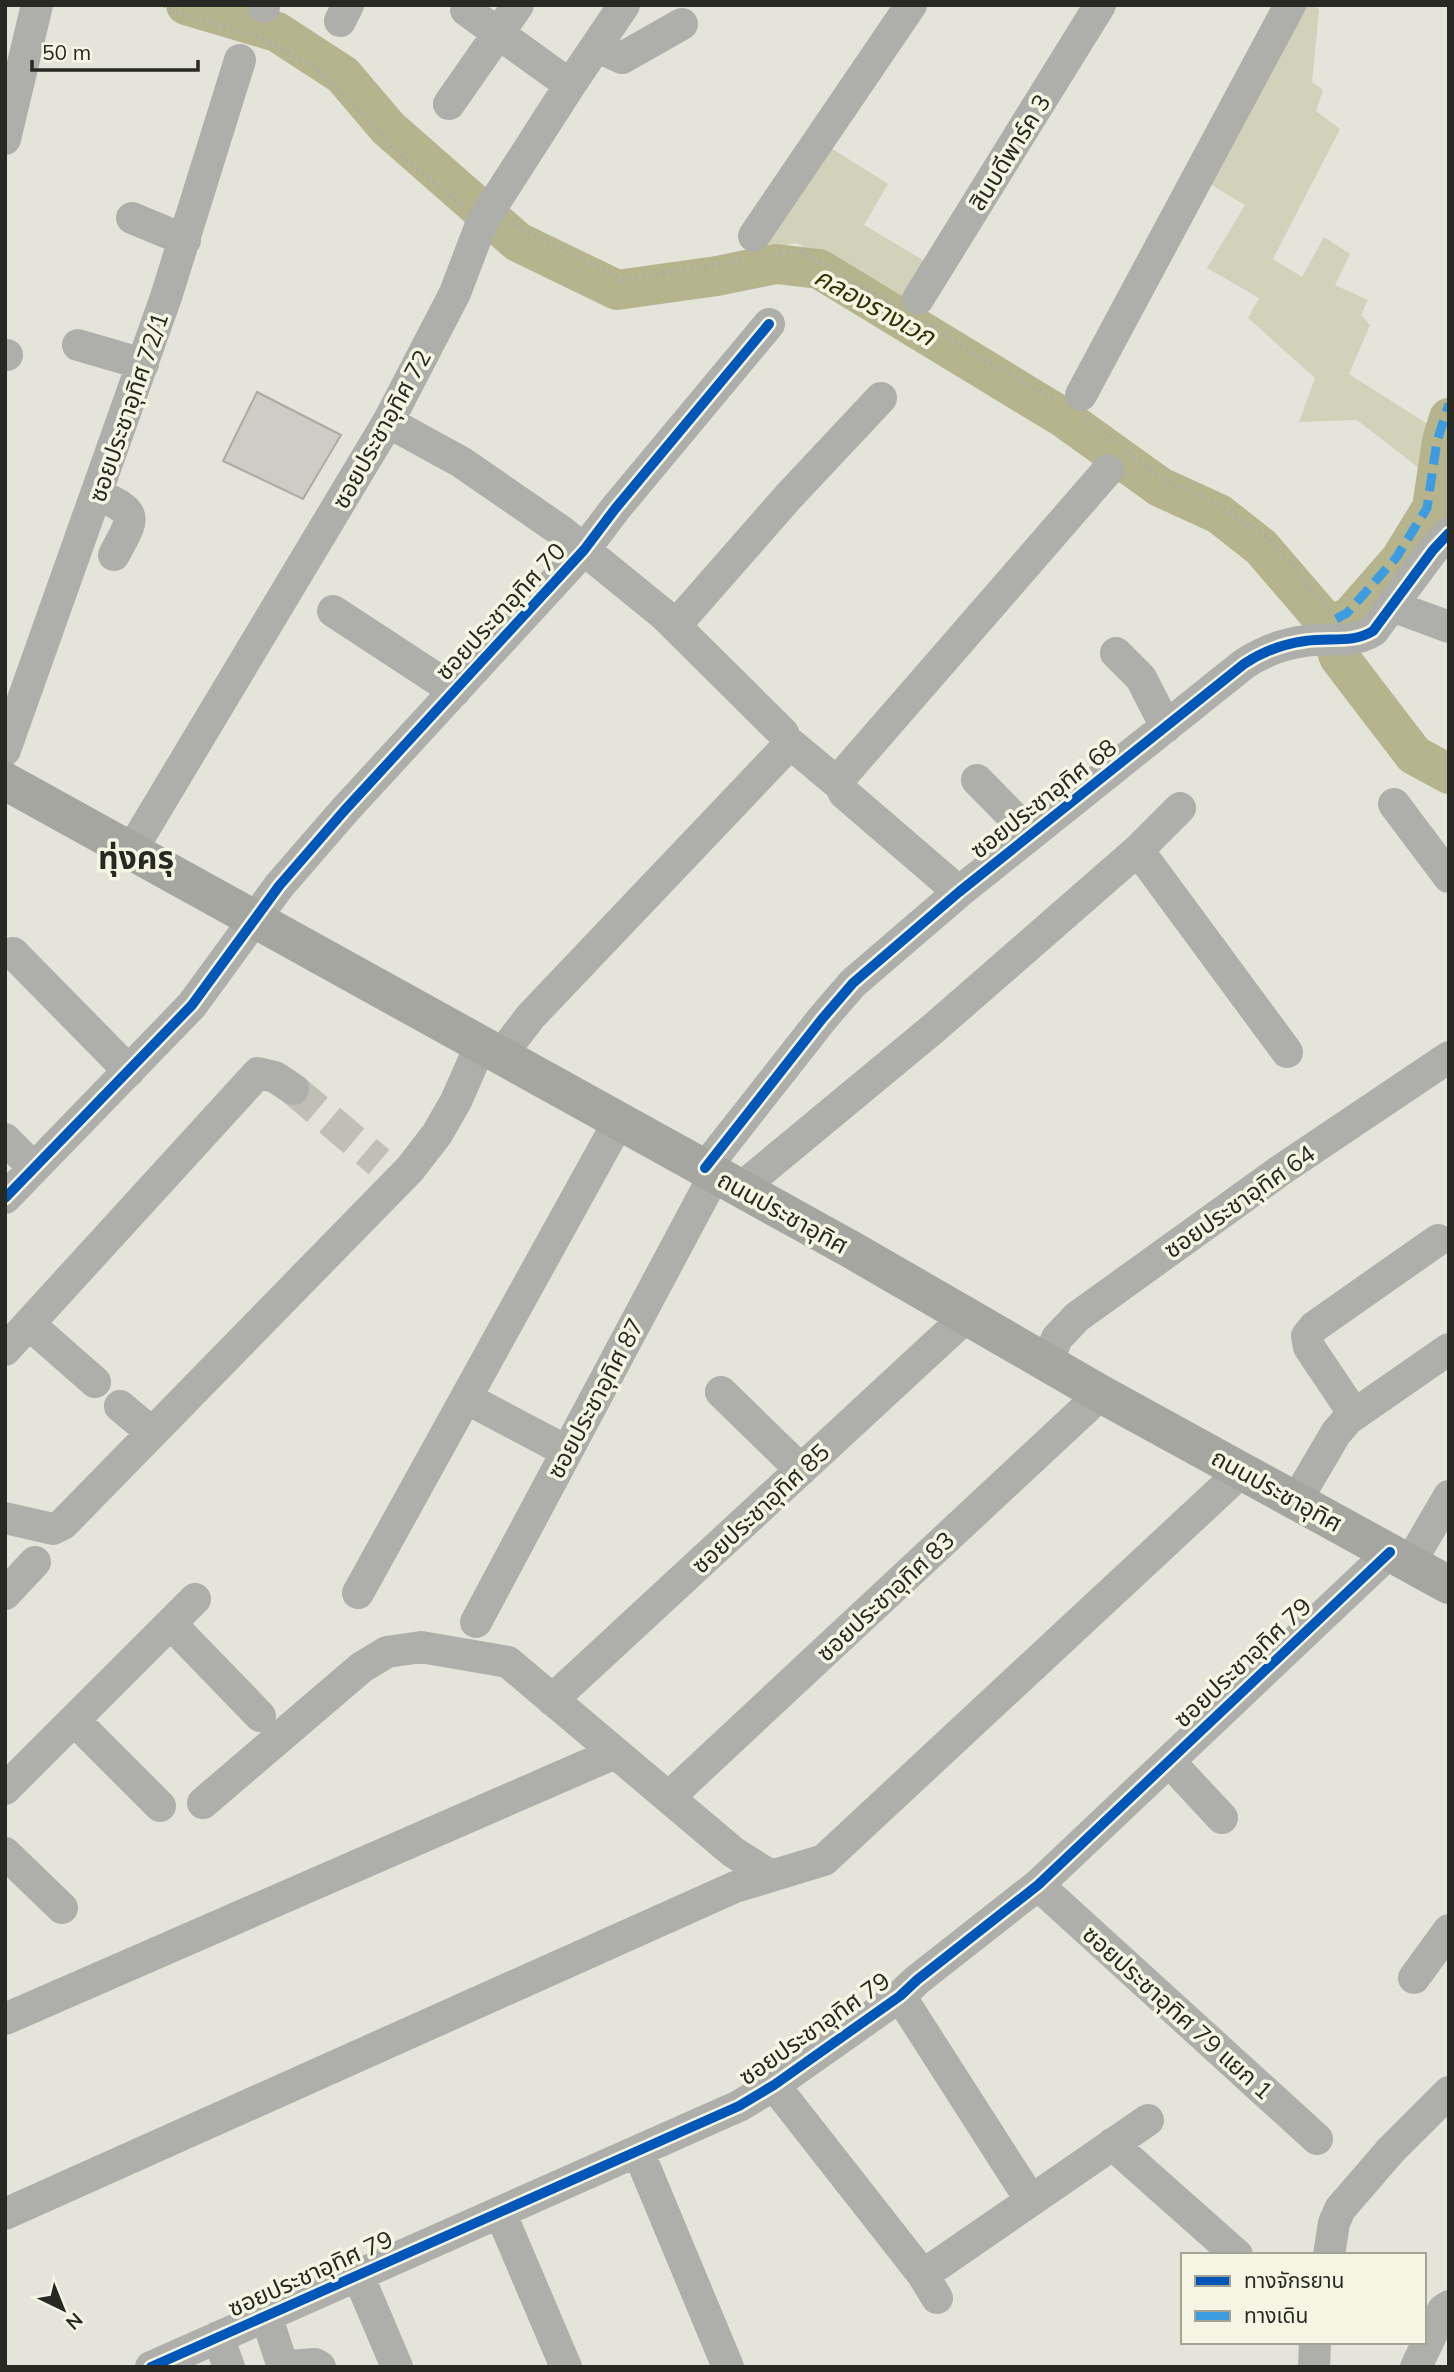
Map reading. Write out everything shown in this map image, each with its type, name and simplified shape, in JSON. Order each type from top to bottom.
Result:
[{"type":"main road","name":"ถนนประชาอุทิศ","points":[[5,781],[720,1177],[1101,1394],[1449,1585]]},
{"type":"street","points":[[5,139],[37,5]]},
{"type":"street","points":[[449,104],[518,5]]},
{"type":"street","name":"ซอยประชาอุทิศ 72","points":[[131,851],[388,422],[455,293],[492,208],[624,5]]},
{"type":"street","points":[[757,250],[911,5]]},
{"type":"street","name":"สินบดีพาร์ค 3","points":[[912,308],[1100,5]]},
{"type":"street","points":[[1076,405],[1290,5]]},
{"type":"street","points":[[466,10],[570,85]]},
{"type":"street","points":[[598,47],[622,58],[682,24]]},
{"type":"street","name":"ซอยประชาอุทิศ 72/1","points":[[5,750],[143,364],[185,240],[240,60]]},
{"type":"street","points":[[132,218],[185,240]]},
{"type":"street","name":"ซอยประชาอุทิศ 70","points":[[5,1198],[192,1005],[279,886],[344,811],[584,550],[769,324]]},
{"type":"street","points":[[78,345],[143,364]]},
{"type":"street","points":[[675,626],[789,496],[881,398]]},
{"type":"street","points":[[388,422],[461,463],[584,550],[675,626],[764,712],[786,740],[841,785]]},
{"type":"street","points":[[959,892],[844,793],[842,776],[1108,470]]},
{"type":"street","points":[[97,494],[125,508],[130,515],[131,522],[114,555]]},
{"type":"street","name":"ซอยประชาอุทิศ 68","points":[[720,1177],[814,1028],[853,983],[1030,834],[1252,659],[1306,640],[1361,639],[1373,631],[1433,550],[1449,533]]},
{"type":"street","points":[[1392,606],[1449,627]]},
{"type":"street","points":[[333,611],[455,691]]},
{"type":"street","points":[[1116,653],[1141,678],[1166,727]]},
{"type":"street","points":[[5,1518],[53,1529],[63,1524],[389,1172],[436,1134],[491,1050],[531,1016],[784,750],[786,740]]},
{"type":"street","points":[[977,780],[1030,834]]},
{"type":"street","points":[[1394,804],[1449,877]]},
{"type":"street","points":[[720,1177],[934,1028],[1138,850],[1180,808]]},
{"type":"street","points":[[1138,850],[1287,1052]]},
{"type":"street","points":[[13,953],[129,1071]]},
{"type":"street","name":"ซอยประชาอุทิศ 64","points":[[1047,1363],[1057,1339],[1077,1317],[1281,1170],[1449,1057]]},
{"type":"street","points":[[5,1350],[258,1073],[275,1077],[293,1089]]},
{"type":"street","points":[[358,1593],[618,1121]]},
{"type":"street","points":[[5,1139],[34,1168]]},
{"type":"street","name":"ซอยประชาอุทิศ 87","points":[[476,1622],[566,1451],[720,1177]]},
{"type":"street","points":[[1354,1414],[1309,1346],[1307,1336],[1314,1327],[1438,1240]]},
{"type":"street","name":"ซอยประชาอุทิศ 85","points":[[552,1700],[967,1316]]},
{"type":"street","points":[[29,1324],[95,1382]]},
{"type":"street","points":[[1296,1501],[1336,1433],[1354,1414],[1449,1349]]},
{"type":"street","points":[[721,1392],[801,1470]]},
{"type":"street","name":"ซอยประชาอุทิศ 83","points":[[669,1797],[1101,1394]]},
{"type":"street","points":[[466,1398],[566,1451]]},
{"type":"street","points":[[120,1406],[150,1432]]},
{"type":"street","points":[[5,2214],[735,1887],[824,1860],[1242,1471]]},
{"type":"street","name":"ซอยประชาอุทิศ 79","points":[[151,2367],[739,2106],[774,2085],[900,1996],[1038,1885],[1169,1761],[1400,1558],[1449,1496]]},
{"type":"street","points":[[5,1594],[35,1562]]},
{"type":"street","points":[[5,1789],[195,1600]]},
{"type":"street","points":[[171,1623],[260,1716]]},
{"type":"street","points":[[202,1803],[362,1667],[387,1653],[421,1647],[508,1662],[733,1852],[771,1876]]},
{"type":"street","points":[[74,1720],[160,1806]]},
{"type":"street","points":[[5,2019],[615,1753]]},
{"type":"street","points":[[1169,1761],[1222,1818]]},
{"type":"street","points":[[5,1853],[62,1908]]},
{"type":"street","name":"ซอยประชาอุทิศ 79 แยก 1","points":[[1038,1885],[1317,2139]]},
{"type":"street","points":[[1414,1978],[1449,1930]]},
{"type":"street","points":[[900,1996],[1030,2199]]},
{"type":"street","points":[[774,2085],[930,2287],[1030,2199],[1148,2120]]},
{"type":"street","points":[[1329,2253],[1340,2209],[1391,2150],[1449,2092]]},
{"type":"street","points":[[1112,2144],[1235,2253]]},
{"type":"street","points":[[638,2151],[728,2367]]},
{"type":"street","points":[[500,2212],[566,2367]]},
{"type":"street","points":[[358,2275],[397,2367]]},
{"type":"street","points":[[1416,2367],[1443,2310],[1449,2306]]},
{"type":"street","points":[[266,2315],[282,2364],[315,2364],[320,2367]]},
{"type":"street","points":[[218,2337],[229,2367]]},
{"type":"street","points":[[1314,2367],[1315,2344]]},
{"type":"path","points":[[164,5],[173,11],[260,37],[312,66],[352,102],[394,150],[492,208],[523,230],[623,280],[757,250],[800,251],[912,308],[986,361],[1076,405],[1163,480],[1217,504],[1267,537],[1336,619]]},
{"type":"green space","points":[[1304,5],[1316,5],[1319,11],[1312,82],[1323,90],[1316,111],[1340,129],[1273,259],[1302,277],[1324,237],[1350,254],[1335,285],[1368,300],[1361,315],[1370,325],[1349,374],[1437,430],[1424,472],[1357,420],[1299,422],[1315,378],[1248,318],[1259,298],[1207,268],[1245,205],[1210,184]]},
{"type":"green space","points":[[823,143],[888,184],[864,225],[928,263],[906,305],[797,243],[749,252]]},
{"type":"building","points":[[257,392],[341,435],[303,499],[223,461]]},
{"type":"waterway","name":"คลองรางเวก","points":[[186,5],[277,32],[343,75],[388,128],[518,242],[617,290],[717,276],[776,264],[819,269],[1064,418],[1160,487],[1219,514],[1261,547],[1329,626],[1339,657],[1414,755],[1449,774]]},
{"type":"waterway","points":[[1329,626],[1350,617],[1400,560],[1432,508],[1442,441],[1449,418]]},
{"type":"tunnel","points":[[293,1089],[379,1162]]},
{"type":"marked path","points":[[1336,619],[1347,613],[1396,558],[1427,508],[1437,441],[1449,404]]},
{"type":"cycle path","points":[[5,1198],[192,1005],[279,886],[344,811],[584,550],[769,324]]},
{"type":"cycle path","points":[[705,1168],[853,983],[959,892],[1244,664],[1265,652],[1289,644],[1349,639],[1373,631],[1433,550],[1449,533]]},
{"type":"cycle path","points":[[151,2367],[739,2106],[774,2085],[900,1996],[1038,1885],[1390,1552]]},
{"type":"district","name":"ทุ่งครุ","points":[[136,857]]}]
